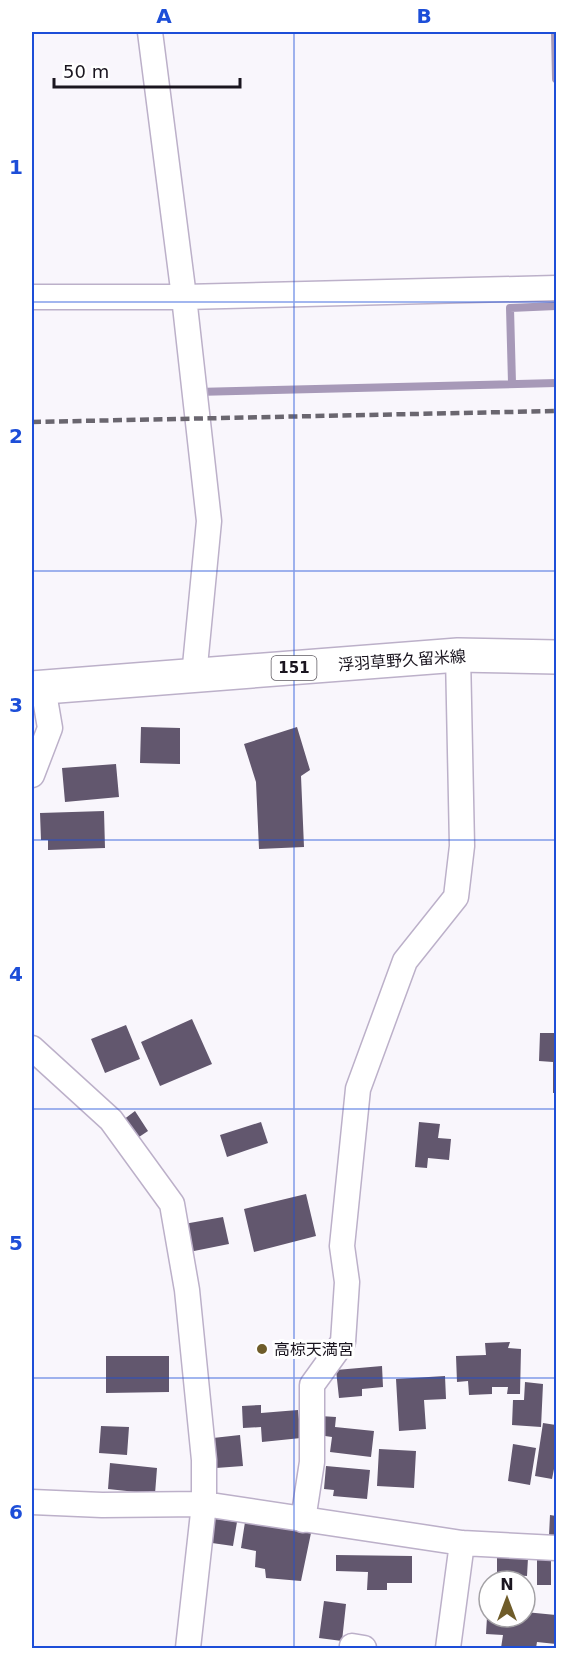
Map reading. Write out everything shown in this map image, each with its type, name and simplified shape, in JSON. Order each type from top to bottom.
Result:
[{"type":"main road","name":"浮羽草野久留米線","points":[[37,688],[458,655],[556,657]]},
{"type":"street","points":[[150,32],[184,297],[209,521],[194,676]]},
{"type":"street","points":[[32,297],[184,297],[556,288]]},
{"type":"street","points":[[303,1520],[312,1461],[312,1385],[343,1342],[347,1282],[342,1246],[358,1089],[405,961],[456,897],[462,846],[458,655]]},
{"type":"street","points":[[32,775],[41,727],[37,688]]},
{"type":"street","points":[[32,1048],[111,1119],[172,1204],[188,1290],[204,1460],[204,1504],[188,1648]]},
{"type":"street","points":[[32,1502],[102,1505],[204,1504],[462,1543],[556,1548]]},
{"type":"street","points":[[448,1648],[462,1543]]},
{"type":"building","points":[[141,727],[180,728],[180,764],[140,763]]},
{"type":"building","points":[[297,727],[310,770],[301,776],[304,847],[259,849],[256,782],[244,744]]},
{"type":"building","points":[[116,764],[119,797],[65,802],[62,768]]},
{"type":"building","points":[[104,811],[105,848],[48,850],[48,840],[41,840],[40,813]]},
{"type":"building","points":[[192,1019],[212,1064],[160,1086],[141,1042]]},
{"type":"building","points":[[126,1025],[140,1059],[105,1073],[91,1039]]},
{"type":"building","points":[[540,1033],[556,1033],[556,1093],[553,1093],[553,1062],[539,1061]]},
{"type":"building","points":[[135,1111],[148,1131],[136,1139],[123,1120]]},
{"type":"building","points":[[261,1122],[268,1143],[227,1157],[220,1135]]},
{"type":"building","points":[[419,1122],[440,1124],[438,1138],[451,1139],[449,1160],[428,1158],[427,1168],[415,1167]]},
{"type":"building","points":[[306,1194],[316,1236],[254,1252],[244,1209]]},
{"type":"building","points":[[223,1217],[229,1244],[189,1252],[184,1224]]},
{"type":"building","points":[[510,1342],[508,1348],[521,1349],[520,1394],[507,1394],[508,1387],[492,1387],[492,1394],[469,1395],[468,1381],[457,1382],[456,1356],[486,1355],[485,1343]]},
{"type":"building","points":[[106,1356],[169,1356],[169,1392],[106,1393]]},
{"type":"building","points":[[382,1366],[383,1387],[362,1389],[362,1396],[339,1398],[336,1370]]},
{"type":"building","points":[[445,1376],[446,1399],[424,1400],[426,1429],[399,1431],[396,1379]]},
{"type":"building","points":[[525,1382],[543,1384],[541,1427],[512,1425],[513,1400],[524,1400]]},
{"type":"building","points":[[261,1405],[261,1413],[298,1410],[301,1438],[262,1442],[261,1427],[243,1428],[242,1406]]},
{"type":"building","points":[[320,1416],[336,1417],[335,1427],[374,1431],[371,1457],[330,1452],[332,1437],[318,1435]]},
{"type":"building","points":[[543,1423],[556,1425],[556,1470],[554,1469],[552,1479],[535,1476]]},
{"type":"building","points":[[101,1426],[129,1427],[127,1455],[99,1453]]},
{"type":"building","points":[[240,1435],[243,1466],[216,1468],[213,1438]]},
{"type":"building","points":[[513,1444],[536,1448],[530,1485],[508,1481]]},
{"type":"building","points":[[379,1449],[416,1451],[414,1488],[377,1486]]},
{"type":"building","points":[[110,1463],[157,1468],[155,1494],[108,1489]]},
{"type":"building","points":[[326,1466],[370,1470],[367,1499],[333,1496],[334,1490],[324,1489]]},
{"type":"building","points":[[550,1515],[556,1516],[556,1537],[549,1536]]},
{"type":"building","points":[[209,1518],[237,1522],[233,1546],[205,1542]]},
{"type":"building","points":[[245,1522],[311,1533],[301,1581],[266,1578],[265,1569],[255,1567],[256,1551],[241,1548]]},
{"type":"building","points":[[336,1555],[412,1556],[412,1583],[387,1583],[387,1590],[367,1590],[368,1572],[336,1571]]},
{"type":"building","points":[[497,1557],[528,1558],[527,1569],[497,1569]]},
{"type":"building","points":[[537,1557],[551,1557],[551,1585],[537,1585]]},
{"type":"building","points":[[324,1601],[346,1604],[342,1641],[319,1638]]},
{"type":"building","points":[[537,1613],[556,1615],[556,1644],[537,1642],[536,1648],[501,1648],[503,1635],[486,1634],[486,1629],[537,1629]]},
{"type":"waterway","points":[[555,32],[556,79]]},
{"type":"waterway","points":[[512,383],[510,308],[556,306]]},
{"type":"waterway","points":[[196,392],[556,383]]},
{"type":"railway","points":[[32,422],[556,411]]},
{"type":"place","name":"高椋天満宮","points":[[262,1349]]}]
